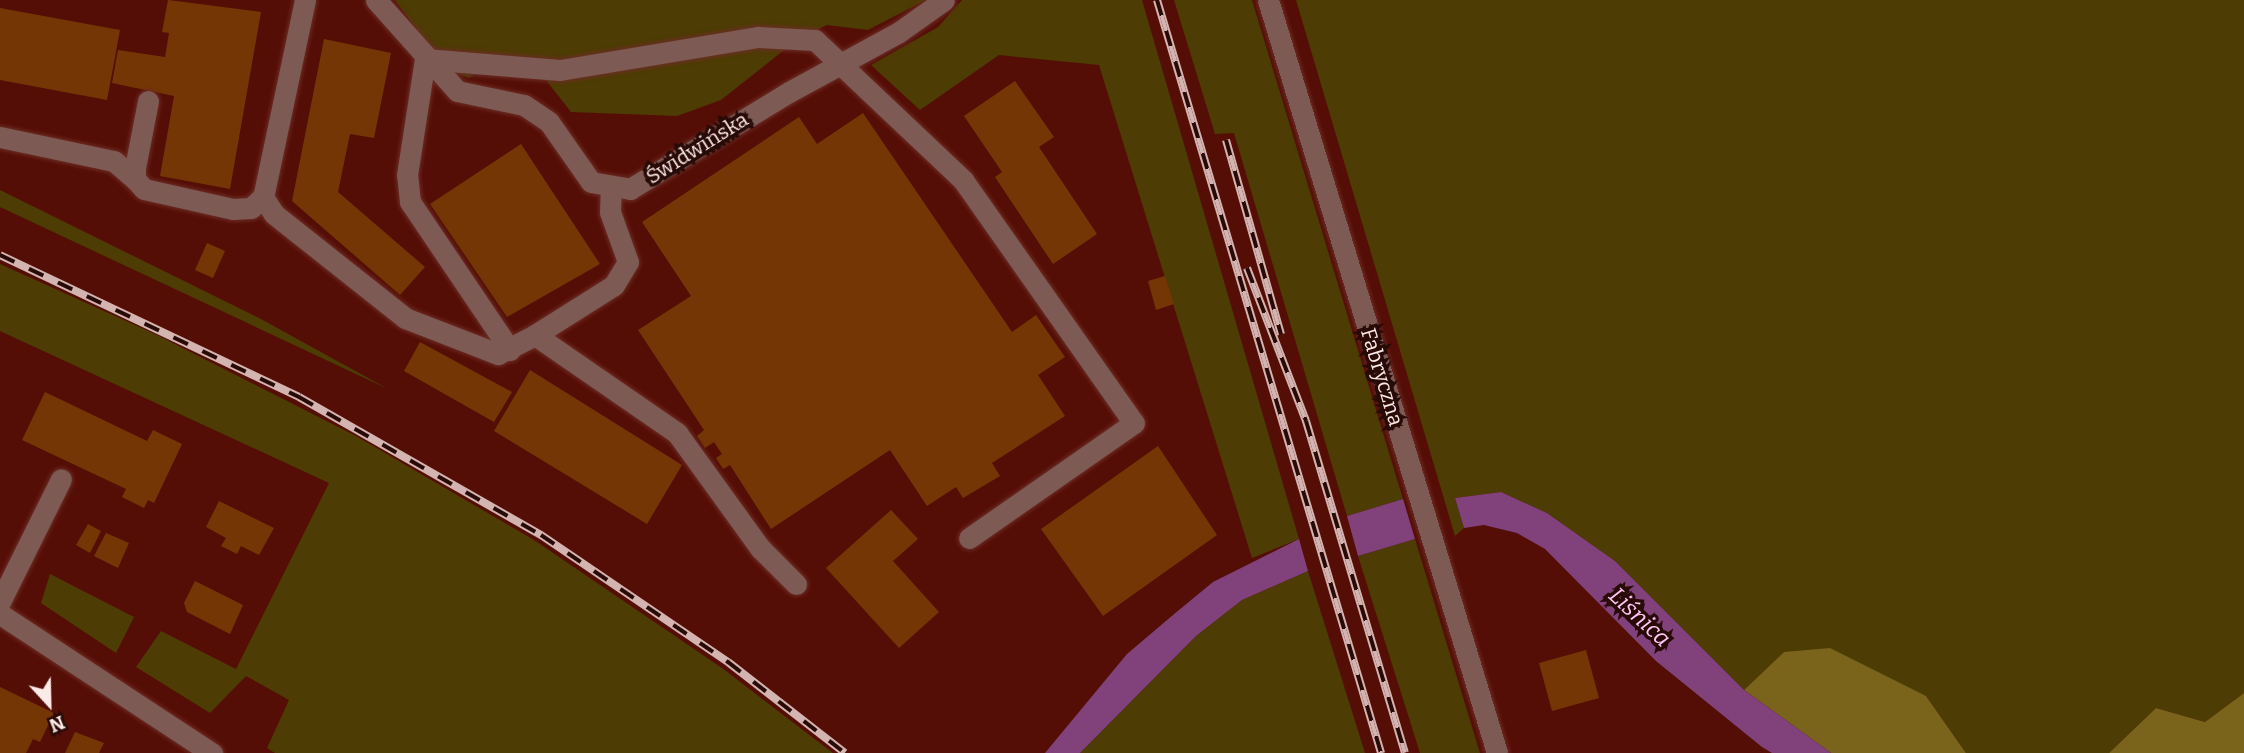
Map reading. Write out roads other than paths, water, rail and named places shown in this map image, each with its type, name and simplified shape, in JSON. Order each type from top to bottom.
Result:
[{"type":"street","points":[[0,138],[114,161],[160,196],[233,209],[251,208],[263,197],[305,0]]},
{"type":"street","points":[[263,197],[274,214],[332,264],[405,318],[498,354],[510,351],[614,285],[628,262],[610,212],[611,189],[591,182],[549,122],[524,105],[457,91],[425,59],[409,33],[376,0]]},
{"type":"street","name":"Świdwińska","points":[[611,189],[630,189],[911,25],[944,0]]},
{"type":"street","name":"Fabryczna","points":[[1268,0],[1497,753]]},
{"type":"street","points":[[425,59],[561,70],[758,37],[815,40],[837,66],[963,180],[1133,423],[969,538]]},
{"type":"street","points":[[425,59],[407,175],[410,202],[510,351]]},
{"type":"street","points":[[135,179],[148,101]]},
{"type":"street","points":[[535,335],[677,433],[760,548],[796,584]]},
{"type":"street","points":[[61,479],[1,613],[212,753]]},
{"type":"water","name":"Liśnica","points":[[1501,492],[1547,513],[1615,561],[1744,690],[1831,753],[1772,753],[1762,747],[1656,661],[1545,549],[1517,533],[1484,525],[1464,528],[1455,498]]},
{"type":"water","points":[[1403,499],[1415,539],[1358,556],[1347,516]]},
{"type":"water","points":[[1299,539],[1308,571],[1242,600],[1196,636],[1080,753],[1045,753],[1127,654],[1173,615],[1213,582]]},
{"type":"railway","points":[[1157,0],[1381,753]]},
{"type":"railway","points":[[1226,140],[1281,334]]},
{"type":"railway","points":[[0,255],[299,397],[541,535],[728,662],[845,753]]},
{"type":"railway","points":[[1247,268],[1306,421],[1405,753]]}]
